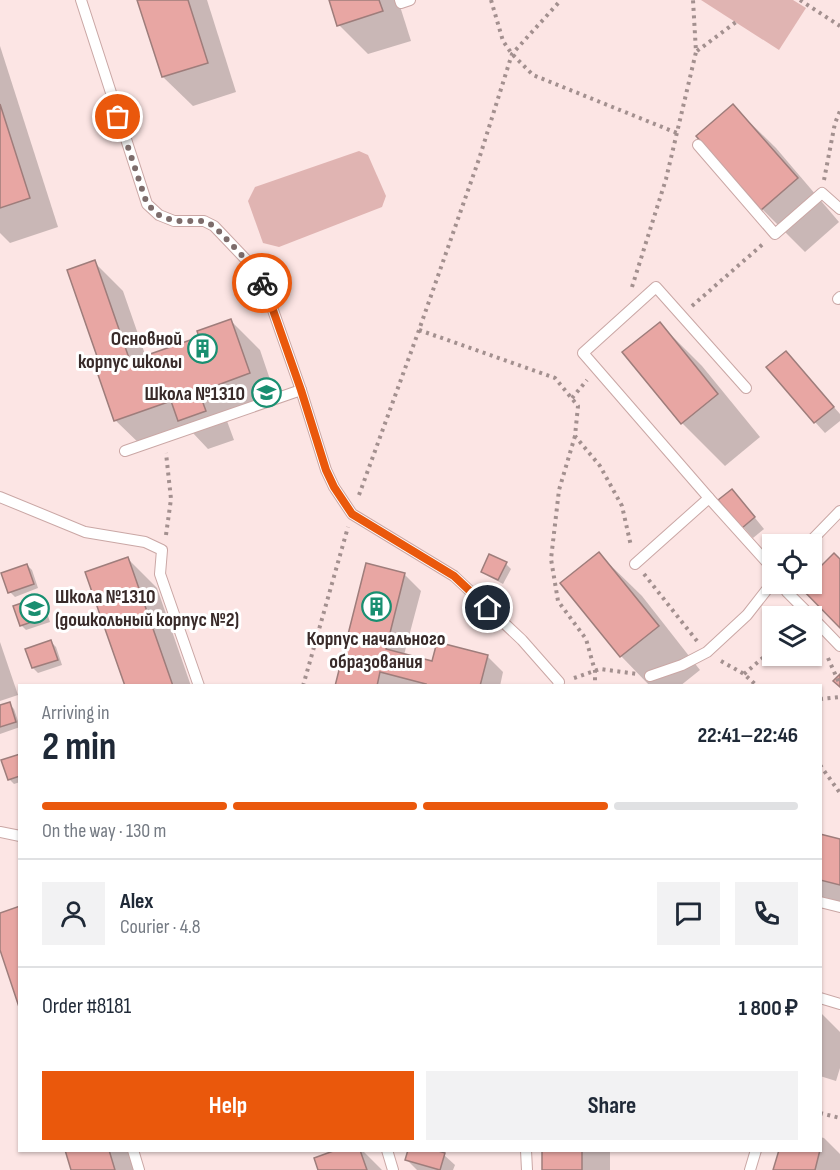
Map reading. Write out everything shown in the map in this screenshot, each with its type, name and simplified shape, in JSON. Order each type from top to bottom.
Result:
[{"type":"lane","points":[[81,0],[147,204],[159,215],[174,221],[204,221],[214,226],[254,268],[267,293],[326,470],[352,514],[454,576],[522,640],[559,684]]},
{"type":"lane","points":[[400,0],[401,3],[410,0]]},
{"type":"lane","points":[[698,145],[775,234],[822,193],[840,209]]},
{"type":"lane","points":[[746,388],[656,287],[583,353],[762,557]]},
{"type":"lane","points":[[125,451],[301,390]]},
{"type":"lane","points":[[0,497],[85,532],[145,542],[162,550],[160,574],[198,684]]},
{"type":"lane","points":[[635,564],[709,498]]},
{"type":"lane","points":[[818,534],[840,511]]},
{"type":"lane","points":[[650,676],[682,665],[707,652],[747,615],[763,594]]},
{"type":"lane","points":[[789,594],[800,606]]},
{"type":"lane","points":[[822,628],[840,646]]},
{"type":"lane","points":[[0,831],[18,836]]},
{"type":"lane","points":[[822,902],[840,907]]},
{"type":"lane","points":[[822,999],[840,1004]]},
{"type":"lane","points":[[134,1152],[139,1170]]},
{"type":"lane","points":[[388,1152],[393,1170]]},
{"type":"lane","points":[[526,1152],[527,1170]]},
{"type":"lane","points":[[750,1170],[755,1152]]},
{"type":"path","points":[[491,0],[503,40],[512,54],[533,75],[677,133]]},
{"type":"path","points":[[304,684],[352,514],[479,159],[512,54],[561,0]]},
{"type":"path","points":[[621,319],[666,179],[696,52],[693,0]]},
{"type":"path","points":[[800,0],[840,26]]},
{"type":"path","points":[[696,52],[736,22]]},
{"type":"path","points":[[822,193],[835,123],[840,111]]},
{"type":"path","points":[[681,316],[775,234]]},
{"type":"path","points":[[419,330],[555,378],[578,406],[575,436],[559,490],[551,559],[558,601],[586,639],[595,671],[595,684]]},
{"type":"path","points":[[572,398],[596,369]]},
{"type":"path","points":[[575,436],[600,466],[622,506],[635,564],[707,652],[744,674],[755,684]]},
{"type":"path","points":[[162,550],[171,499],[165,438]]},
{"type":"path","points":[[744,674],[762,659]]},
{"type":"path","points":[[559,684],[600,669],[650,676]]},
{"type":"path","points":[[822,699],[840,697]]},
{"type":"path","points":[[822,768],[840,793]]},
{"type":"path","points":[[822,1114],[840,1118]]},
{"type":"shaded area","points":[[701,0],[793,0],[806,8],[779,50]]},
{"type":"shaded area","points":[[359,151],[368,155],[386,196],[382,207],[279,247],[263,243],[248,201],[255,187]]},
{"type":"building","points":[[137,0],[188,0],[208,63],[162,77]]},
{"type":"building","points":[[329,0],[379,0],[383,11],[337,26]]},
{"type":"building","points":[[0,104],[30,198],[0,208]]},
{"type":"building","points":[[733,104],[798,178],[761,210],[696,136]]},
{"type":"building","name":"Основной корпус школы","points":[[95,260],[130,361],[199,337],[197,331],[231,319],[250,373],[199,392],[206,411],[178,421],[171,401],[114,421],[95,366],[100,365],[67,270]]},
{"type":"building","points":[[660,322],[718,394],[681,424],[622,352]]},
{"type":"building","points":[[786,351],[834,407],[814,423],[766,367]]},
{"type":"building","points":[[732,489],[755,517],[742,528],[718,500]]},
{"type":"building","points":[[599,552],[659,626],[620,657],[560,583]]},
{"type":"building","points":[[834,553],[840,559],[840,628],[822,610],[822,606],[819,606],[807,594],[822,594],[822,565]]},
{"type":"building","points":[[489,554],[507,562],[498,580],[481,572]]},
{"type":"building","points":[[128,557],[172,684],[124,684],[85,572]]},
{"type":"building","name":"Корпус начального образования","points":[[366,563],[405,573],[386,649],[432,661],[437,642],[488,655],[481,684],[426,684],[380,672],[377,684],[336,684]]},
{"type":"building","points":[[27,564],[34,584],[8,593],[1,573]]},
{"type":"building","points":[[39,597],[46,617],[20,626],[13,606]]},
{"type":"building","points":[[51,640],[58,660],[32,668],[25,649]]},
{"type":"building","points":[[840,674],[840,687],[833,681]]},
{"type":"building","points":[[10,702],[16,722],[0,727],[0,705]]},
{"type":"building","points":[[18,755],[18,777],[8,780],[1,760]]},
{"type":"building","points":[[822,834],[840,839],[840,885],[822,880]]},
{"type":"building","points":[[18,907],[18,1004],[0,950],[0,913]]},
{"type":"building","points":[[66,1152],[110,1152],[115,1170],[71,1170]]},
{"type":"building","points":[[330,1152],[361,1152],[367,1170],[318,1170],[314,1158]]},
{"type":"building","points":[[407,1152],[445,1153],[440,1170],[405,1160]]},
{"type":"building","points":[[542,1152],[582,1152],[582,1170],[542,1170]]},
{"type":"building","points":[[778,1152],[820,1152],[815,1170],[773,1170]]},
{"type":"way so far","points":[[118,117],[147,204],[159,215],[174,221],[204,221],[214,226],[254,268],[262,283]]},
{"type":"place","name":"Основной корпус школы","points":[[203,349]]},
{"type":"place","name":"Школа №1310","points":[[266,393]]},
{"type":"place","name":"Корпус начального образования","points":[[376,607]]},
{"type":"place","name":"Школа №1310 (дошкольный корпус №2)","points":[[34,608]]},
{"type":"route","points":[[262,283],[301,390],[326,470],[352,514],[454,576],[488,608]]}]
